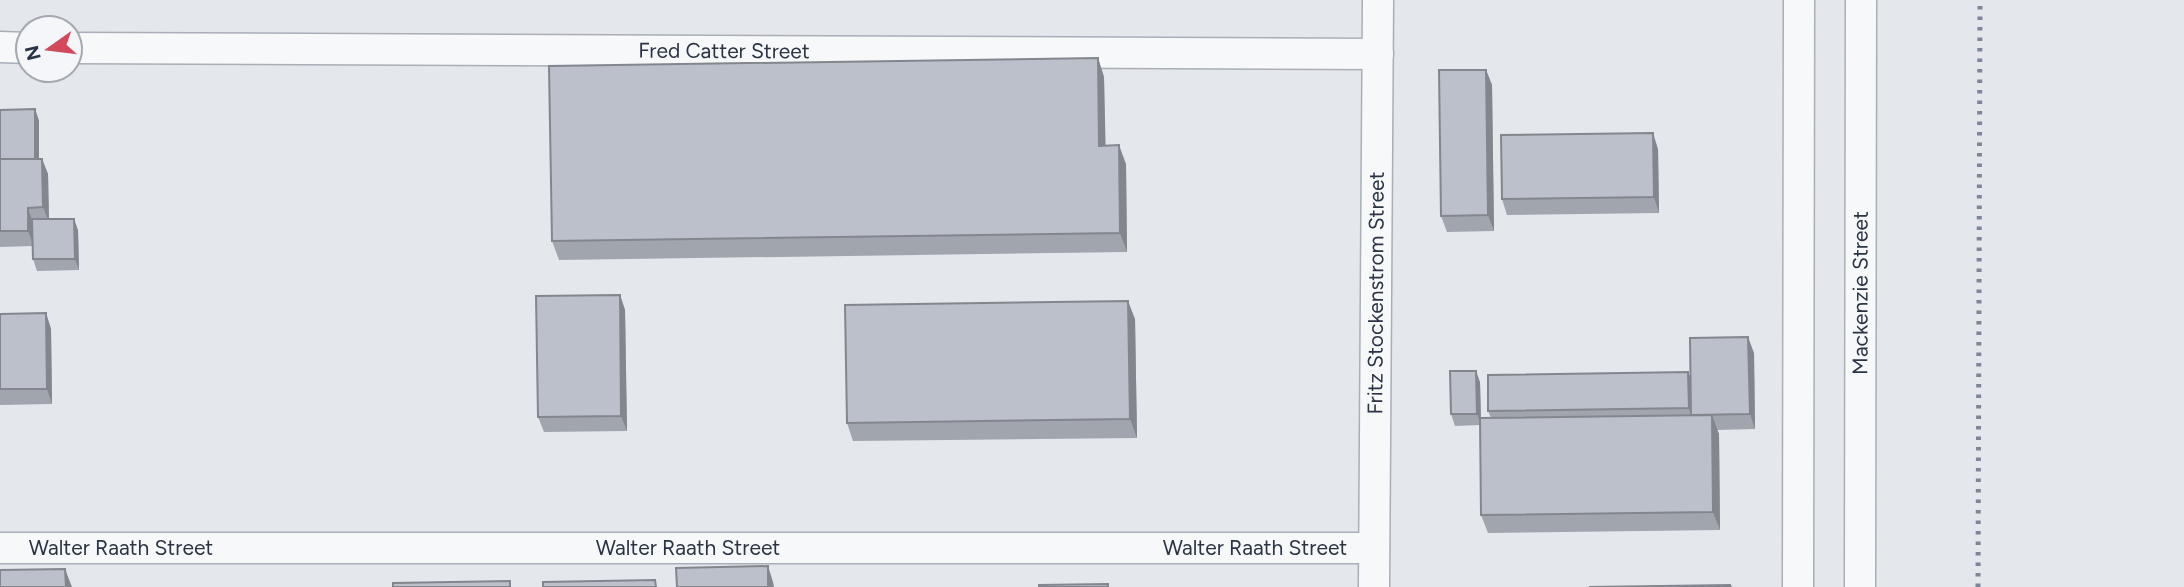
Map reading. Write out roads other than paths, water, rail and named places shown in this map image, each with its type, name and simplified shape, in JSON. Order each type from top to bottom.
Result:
[{"type":"street","name":"Fritz Stockenstrom Street","points":[[1374,587],[1378,0]]},
{"type":"street","points":[[1798,587],[1799,0]]},
{"type":"street","name":"Mackenzie Street","points":[[1860,587],[1861,0]]},
{"type":"street","name":"Fred Catter Street","points":[[84,48],[1378,54]]},
{"type":"street","name":"Walter Raath Street","points":[[0,548],[1374,548]]},
{"type":"railway","points":[[1978,587],[1980,0]]}]
